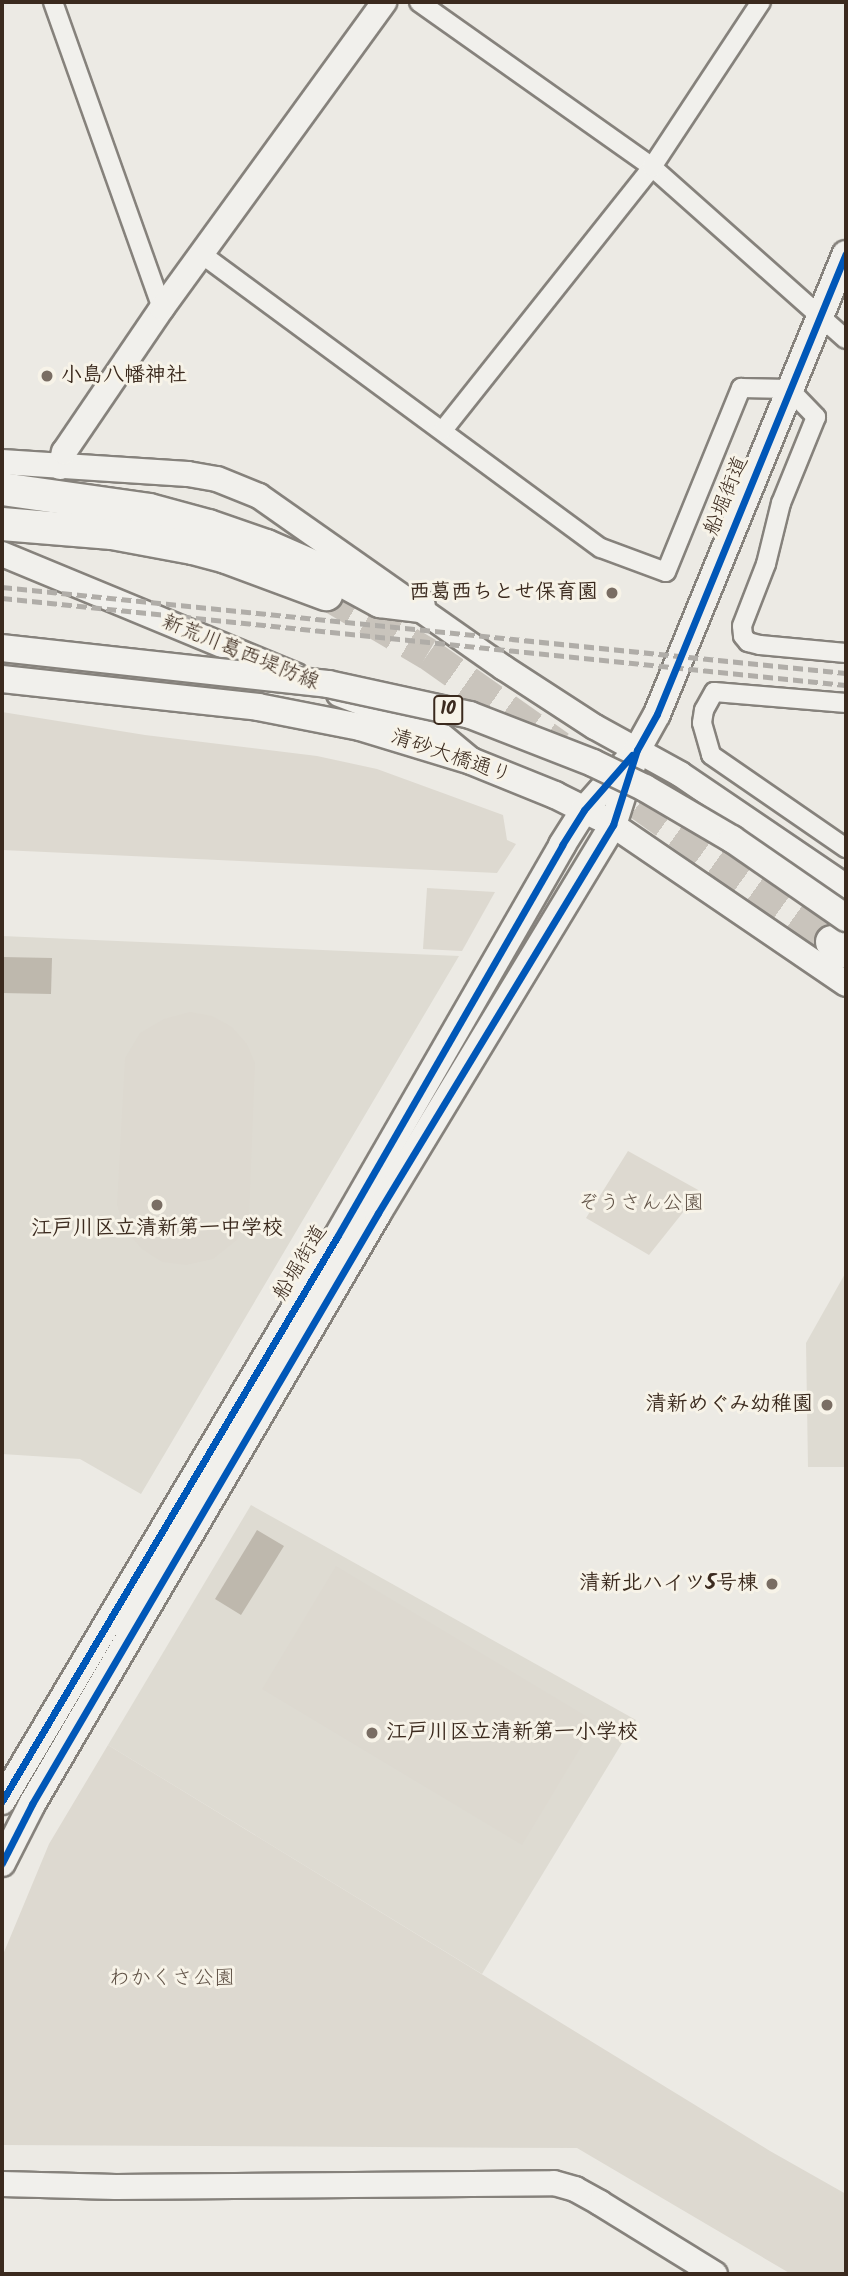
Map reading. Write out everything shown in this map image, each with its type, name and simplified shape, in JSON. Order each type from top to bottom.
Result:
[{"type":"highway","points":[[2,489],[149,510],[266,546],[330,574],[380,601],[419,606]]},
{"type":"highway","points":[[2,524],[112,533],[226,557],[326,594]]},
{"type":"main road","points":[[61,467],[64,452],[162,308],[384,2]]},
{"type":"main road","name":"船堀街道","points":[[2,1863],[32,1804],[378,1213],[613,825],[637,750],[657,714],[846,254]]},
{"type":"main road","points":[[2,462],[188,474],[217,479],[260,496],[504,668],[595,727],[680,774],[846,887]]},
{"type":"main road","name":"新荒川葛西堤防線","points":[[2,554],[436,732],[471,761]]},
{"type":"main road","name":"清砂大橋通り","points":[[2,648],[328,684],[470,715],[593,763],[667,800],[732,839],[842,937]]},
{"type":"main road","name":"清砂大橋通り","points":[[2,679],[258,707],[360,727],[471,761],[613,825],[846,984]]},
{"type":"main road","name":"船堀街道","points":[[2,1801],[337,1237],[584,810],[637,750]]},
{"type":"main road","points":[[2,2184],[116,2187],[554,2183],[575,2189],[600,2203],[715,2274]]},
{"type":"street","points":[[53,2],[162,308]]},
{"type":"street","points":[[419,2],[652,167],[846,339]]},
{"type":"street","points":[[443,430],[652,167],[761,2]]},
{"type":"street","points":[[203,255],[601,548],[666,572],[741,388],[789,389],[817,417],[781,503],[766,564],[742,626],[743,636],[748,642],[760,645],[846,653]]},
{"type":"street","points":[[846,703],[715,692],[704,710],[702,723],[712,755],[846,848]]},
{"type":"shaded area","name":"江戸川区立清新第一中学校","points":[[2,936],[459,956],[141,1494],[80,1459],[2,1454]]},
{"type":"shaded area","points":[[2,957],[52,958],[51,994],[2,993]]},
{"type":"shaded area","name":"清新めぐみ幼稚園","points":[[846,1272],[846,1467],[808,1467],[806,1343]]},
{"type":"shaded area","name":"江戸川区立清新第一小学校","points":[[251,1505],[636,1720],[482,1974],[108,1745]]},
{"type":"shaded area","points":[[257,1530],[284,1546],[241,1615],[215,1599]]},
{"type":"green space","points":[[2,712],[145,735],[317,756],[377,769],[503,815],[507,840],[516,844],[497,873],[2,850]]},
{"type":"green space","points":[[427,888],[495,892],[462,951],[423,949]]},
{"type":"green space","points":[[190,1012],[212,1016],[232,1027],[247,1044],[255,1063],[249,1217],[237,1240],[213,1259],[186,1265],[162,1262],[142,1249],[125,1230],[117,1205],[125,1058],[140,1033],[164,1019]]},
{"type":"green space","name":"ぞうさん公園","points":[[628,1151],[700,1191],[649,1255],[586,1218]]},
{"type":"green space","points":[[336,1566],[596,1722],[522,1845],[262,1689]]},
{"type":"green space","name":"わかくさ公園","points":[[108,1745],[770,2151],[846,2194],[846,2274],[791,2274],[577,2148],[2,2145],[2,1957],[49,1844]]},
{"type":"tunnel","points":[[326,594],[428,654],[560,747]]},
{"type":"tunnel","points":[[600,776],[832,942]]},
{"type":"railway","points":[[2,587],[846,673]]},
{"type":"railway","points":[[2,598],[846,685]]},
{"type":"cycle path","points":[[2,1863],[32,1804],[378,1213],[613,825],[637,750],[657,714],[846,254]]},
{"type":"cycle path","points":[[2,1801],[337,1237],[562,845],[584,810],[632,755]]},
{"type":"place","name":"小島八幡神社","points":[[47,376]]},
{"type":"place","name":"西葛西ちとせ保育園","points":[[612,593]]},
{"type":"place","name":"江戸川区立清新第一中学校","points":[[157,1205]]},
{"type":"place","name":"清新めぐみ幼稚園","points":[[827,1405]]},
{"type":"place","name":"清新北ハイツ5号棟","points":[[772,1584]]},
{"type":"place","name":"江戸川区立清新第一小学校","points":[[372,1733]]}]
